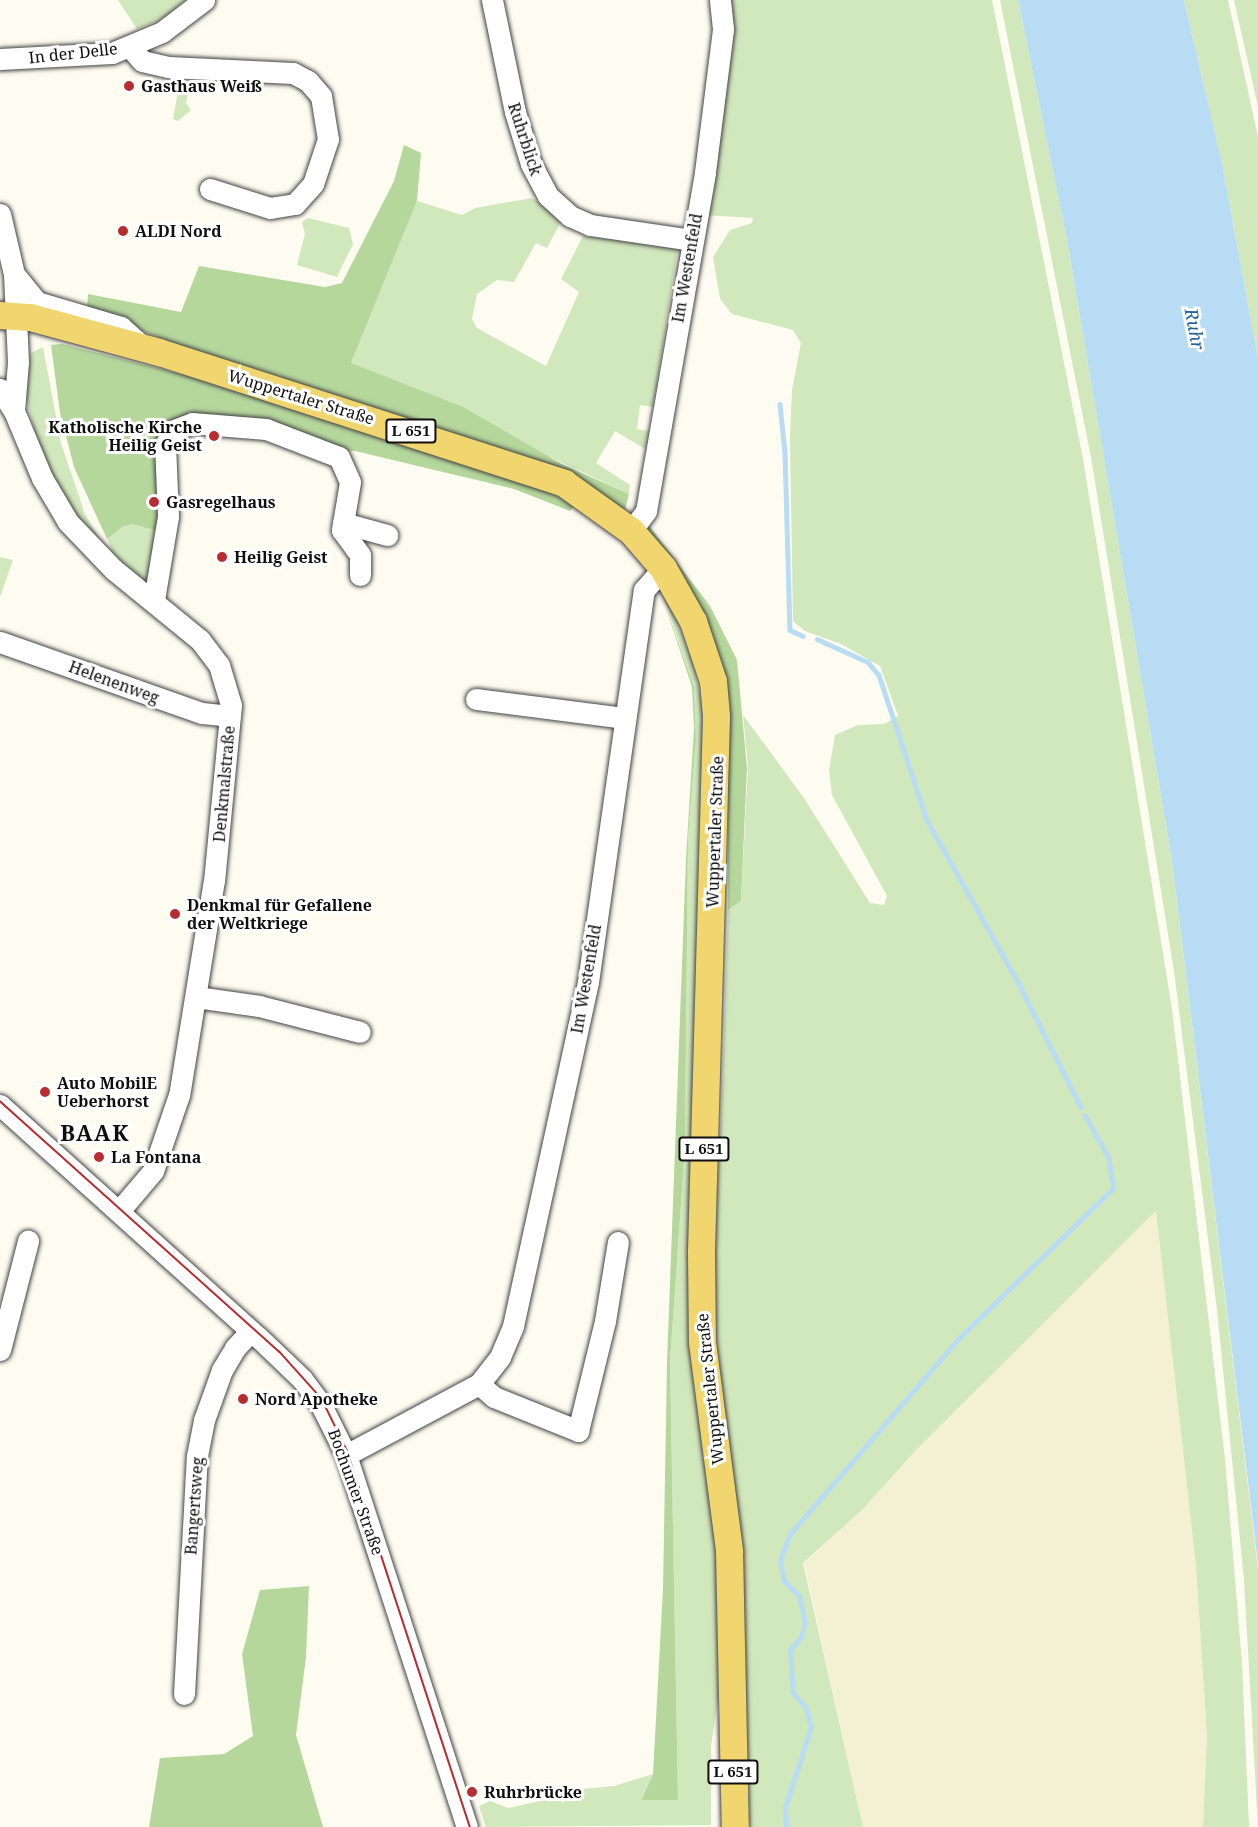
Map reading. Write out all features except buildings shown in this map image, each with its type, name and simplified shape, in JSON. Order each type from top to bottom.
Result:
[{"type":"main road","name":"Wuppertaler Straße","points":[[7,315],[143,347],[537,472],[582,493],[632,531],[663,568],[680,594],[704,650],[713,681],[717,717],[701,1252],[702,1342],[729,1551],[734,1825]]},
{"type":"street","name":"In der Delle","points":[[0,59],[85,56],[130,47],[162,32],[204,0]]},
{"type":"street","name":"Ruhrblick","points":[[492,0],[515,112],[531,164],[549,196],[570,216],[595,227],[691,240]]},
{"type":"street","name":"Im Westenfeld","points":[[632,531],[646,511],[714,111],[723,29],[720,0]]},
{"type":"street","points":[[130,47],[142,61],[169,67],[293,73],[308,81],[321,96],[328,139],[318,174],[304,196],[288,207],[270,208],[210,189]]},
{"type":"street","points":[[0,214],[14,274],[37,302],[121,327],[143,347]]},
{"type":"street","name":"Denkmalstraße","points":[[14,274],[7,315],[18,381],[14,411]]},
{"type":"street","name":"Denkmalstraße","points":[[0,389],[14,411],[26,446],[68,522],[113,569],[187,627],[213,656],[227,686],[230,716],[214,880],[179,1095],[162,1152],[153,1172],[119,1211]]},
{"type":"street","points":[[153,600],[168,516],[165,445],[174,430],[192,423],[212,422],[266,429],[336,454],[354,475],[343,523],[344,538],[360,555],[360,575]]},
{"type":"street","points":[[343,523],[387,535]]},
{"type":"street","name":"Im Westenfeld","points":[[346,1455],[478,1384],[500,1357],[513,1326],[588,982],[644,590],[663,568]]},
{"type":"street","name":"Helenenweg","points":[[0,642],[202,713],[230,716]]},
{"type":"street","points":[[476,699],[625,718]]},
{"type":"street","points":[[196,997],[259,1006],[360,1032]]},
{"type":"street","name":"Bochumer Straße","points":[[0,1106],[251,1331],[312,1390],[346,1455],[467,1827]]},
{"type":"street","points":[[0,1350],[28,1240]]},
{"type":"street","points":[[478,1384],[494,1397],[578,1431],[605,1321],[618,1242]]},
{"type":"street","name":"Bangertsweg","points":[[184,1694],[197,1456],[204,1420],[222,1371],[235,1348],[251,1331]]},
{"type":"shaded area","points":[[1156,1211],[1196,1566],[1207,1737],[1203,1827],[863,1827],[804,1563],[862,1510],[918,1448]]},
{"type":"green space","points":[[118,0],[186,0],[162,19],[137,29]]},
{"type":"green space","points":[[729,0],[992,0],[1083,459],[1172,1009],[1225,1459],[1242,1663],[1249,1827],[1203,1827],[1207,1737],[1196,1566],[1156,1211],[918,1448],[862,1510],[803,1563],[863,1827],[750,1827],[742,1587],[709,1290],[721,1127],[728,910],[741,901],[748,767],[743,715],[804,798],[870,903],[884,905],[887,896],[832,795],[829,770],[835,735],[858,725],[884,724],[898,716],[880,666],[841,644],[805,631],[793,621],[790,438],[792,390],[801,343],[793,330],[732,314],[720,299],[713,257],[730,230],[752,223],[753,218],[703,215]]},
{"type":"green space","points":[[1000,0],[1018,0],[1067,240],[1172,861],[1258,1569],[1258,1827],[1244,1580],[1217,1310],[1174,971],[1091,457]]},
{"type":"green space","points":[[1184,0],[1228,0],[1258,137],[1258,359],[1222,163]]},
{"type":"green space","points":[[1234,0],[1258,0],[1258,107]]},
{"type":"green space","points":[[180,80],[190,81],[186,103],[191,110],[178,121],[173,119]]},
{"type":"green space","points":[[404,145],[421,153],[417,201],[351,363],[463,407],[562,464],[629,494],[625,510],[528,458],[203,354],[87,310],[88,294],[181,312],[199,266],[325,287],[342,283],[394,181]]},
{"type":"green space","points":[[532,198],[563,218],[547,248],[536,243],[514,282],[497,280],[477,294],[472,319],[477,328],[546,366],[579,292],[561,279],[583,236],[678,247],[653,407],[640,405],[637,429],[649,431],[645,449],[615,431],[596,463],[630,485],[629,494],[351,363],[417,201],[462,215],[475,208]]},
{"type":"green space","points":[[308,218],[349,228],[353,244],[337,277],[297,265],[305,234],[302,222]]},
{"type":"green space","points":[[62,344],[284,400],[532,482],[574,506],[570,511],[514,489],[355,451],[338,452],[331,447],[174,428],[165,533],[133,524],[122,527],[107,539],[74,467],[60,413],[51,345]]},
{"type":"green space","points":[[43,347],[61,443],[85,514],[102,543],[78,518],[42,460],[24,389],[31,353]]},
{"type":"green space","points":[[134,524],[164,532],[154,592],[117,564],[107,538],[122,527]]},
{"type":"green space","points":[[648,524],[710,606],[737,660],[747,768],[741,901],[728,910],[728,741],[647,532]]},
{"type":"green space","points":[[0,557],[13,560],[0,597]]},
{"type":"green space","points":[[661,593],[694,687],[696,740],[688,839],[685,1146],[670,1362],[678,1800],[641,1800],[653,1774],[663,1589],[667,1362],[686,858],[694,728],[692,687]]},
{"type":"green space","points":[[663,595],[673,609],[694,667],[702,704],[719,1694],[711,1746],[711,1825],[486,1827],[479,1806],[490,1801],[508,1808],[558,1797],[559,1791],[614,1786],[653,1774],[641,1799],[678,1800],[670,1362],[685,1146],[688,839],[696,740],[694,687]]},
{"type":"green space","points":[[309,1586],[306,1657],[296,1735],[323,1827],[149,1827],[160,1758],[224,1754],[253,1736],[242,1654],[260,1590]]},
{"type":"water","name":"Ruhr","points":[[1018,0],[1184,0],[1222,163],[1258,359],[1258,1564],[1172,861],[1067,240]]},
{"type":"waterway","points":[[780,404],[785,452],[790,630],[803,636]]},
{"type":"waterway","points":[[817,639],[868,662],[879,675],[927,820],[1018,982],[1081,1107]]},
{"type":"waterway","points":[[786,1827],[785,1808],[811,1727],[806,1708],[793,1693],[790,1650],[801,1637],[805,1623],[799,1596],[784,1581],[780,1561],[790,1534],[959,1338],[1113,1188],[1108,1157],[1085,1116]]},
{"type":"tram line","points":[[0,1101],[279,1351],[322,1399],[347,1450],[470,1827]]},
{"type":"place","name":"Gasthaus Weiß","points":[[129,86]]},
{"type":"place","name":"ALDI Nord","points":[[123,231]]},
{"type":"place","name":"Katholische Kirche Heilig Geist","points":[[214,436]]},
{"type":"place","name":"Gasregelhaus","points":[[154,502]]},
{"type":"place","name":"Heilig Geist","points":[[222,557]]},
{"type":"place","name":"Denkmal für Gefallene der Weltkriege","points":[[175,914]]},
{"type":"place","name":"Auto MobilE Ueberhorst","points":[[45,1092]]},
{"type":"place","name":"La Fontana","points":[[99,1157]]},
{"type":"place","name":"Nord Apotheke","points":[[243,1399]]},
{"type":"place","name":"Ruhrbrücke","points":[[472,1792]]},
{"type":"district","name":"BAAK","points":[[95,1133]]}]
